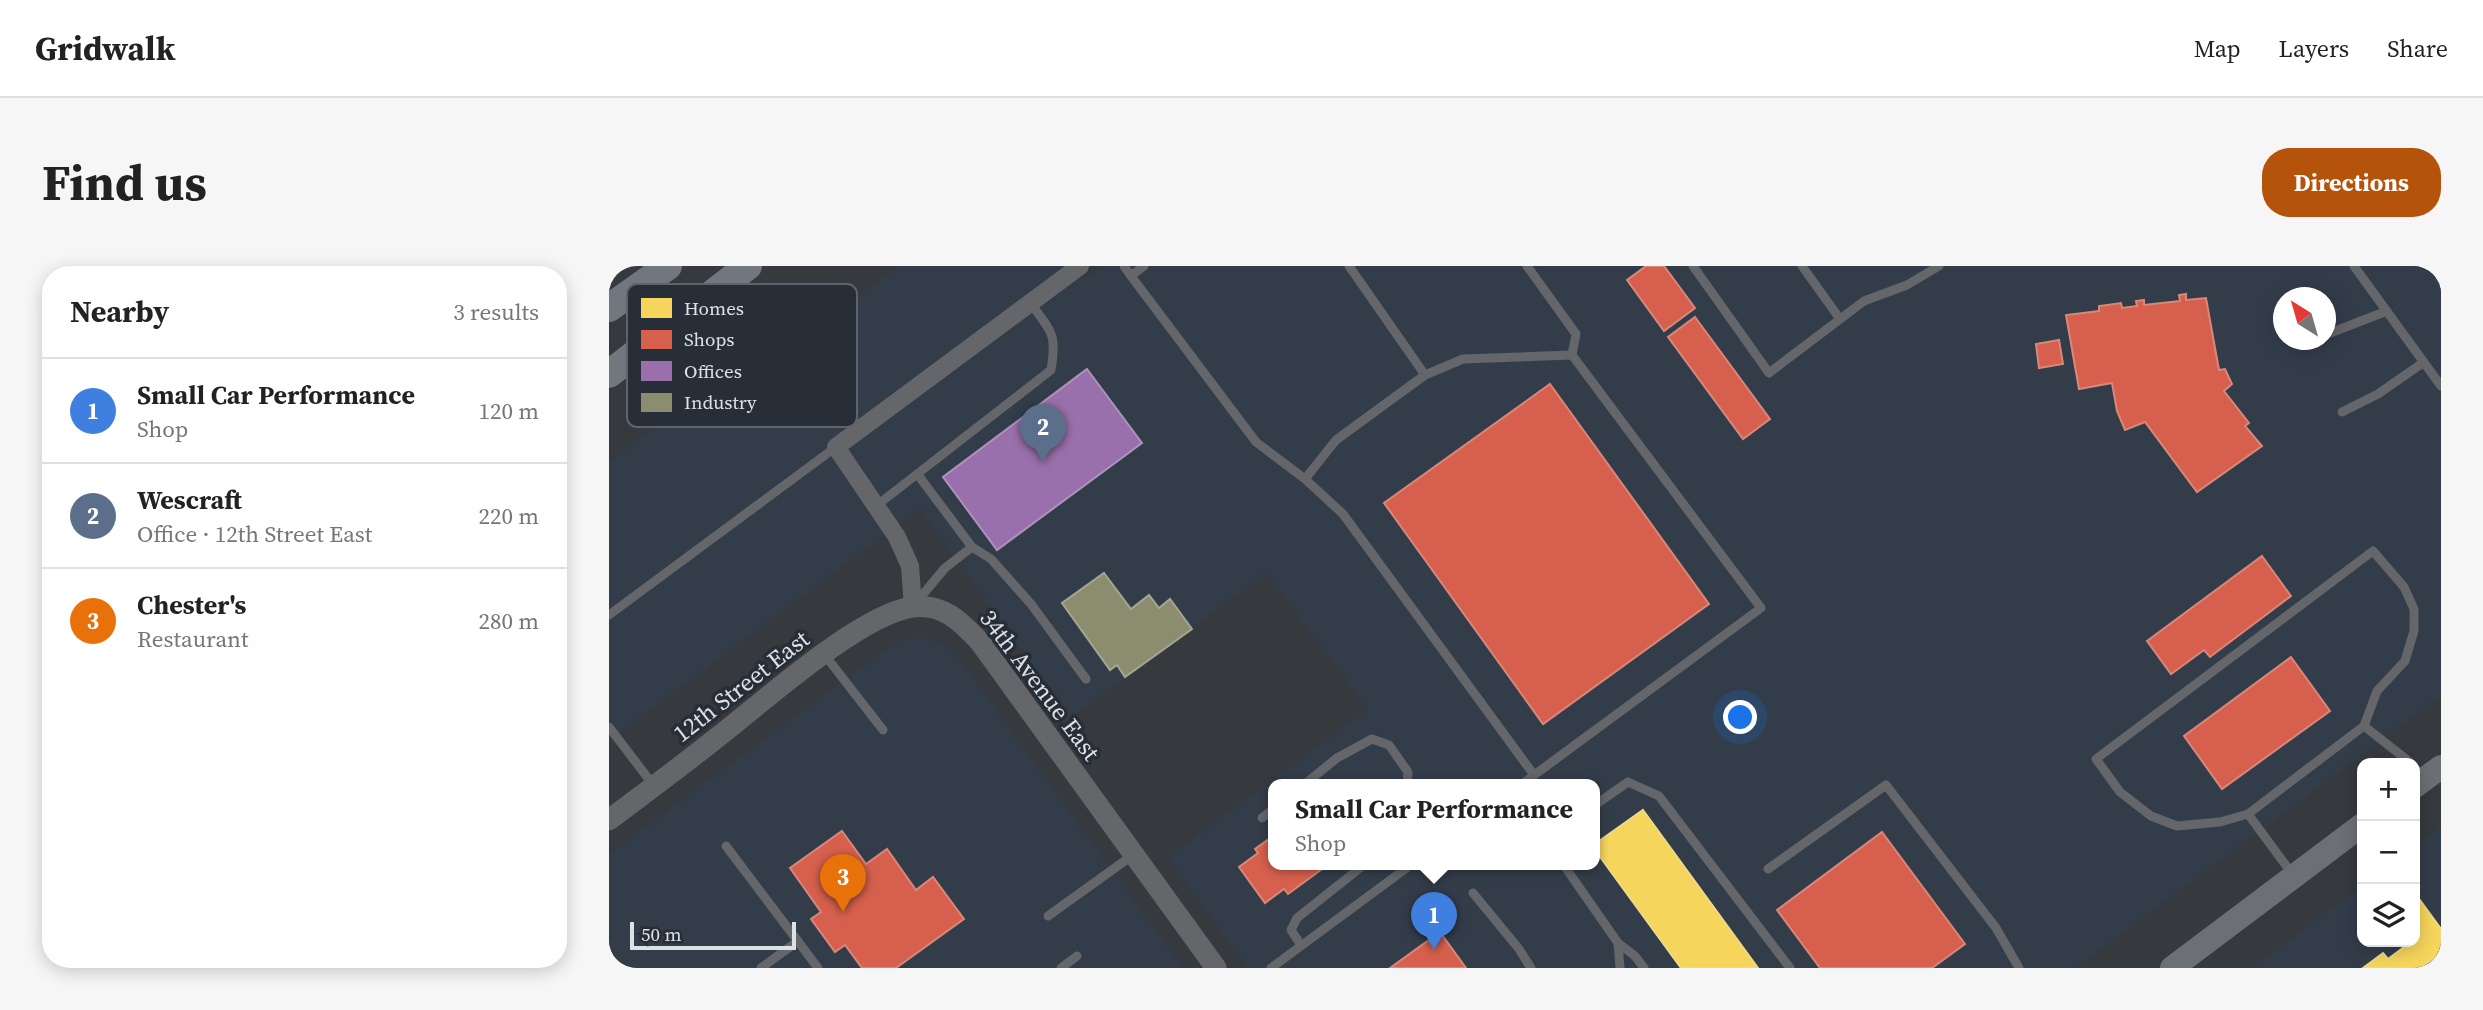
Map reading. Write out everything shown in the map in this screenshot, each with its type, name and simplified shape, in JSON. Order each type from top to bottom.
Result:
[{"type":"highway","points":[[643,284],[668,266]]},
{"type":"highway","points":[[725,284],[748,266]]},
{"type":"highway","points":[[609,308],[627,295]]},
{"type":"highway","points":[[609,374],[627,360]]},
{"type":"main road","points":[[2172,968],[2357,829]]},
{"type":"street","points":[[913,607],[910,566],[897,537],[836,447],[1080,266]]},
{"type":"street","name":"12th Street East","points":[[609,820],[824,654],[888,614],[913,607]]},
{"type":"street","name":"34th Avenue East","points":[[913,607],[937,608],[958,620],[980,642],[1216,968]]},
{"type":"lane","points":[[1124,266],[1256,442],[1305,478],[1343,514],[1534,775]]},
{"type":"lane","points":[[1131,276],[1144,266]]},
{"type":"lane","points":[[1349,266],[1425,375]]},
{"type":"lane","points":[[1527,266],[1576,334],[1572,355],[1761,608],[1529,779]]},
{"type":"lane","points":[[1693,266],[1769,373],[1864,301],[1907,285],[1939,266]]},
{"type":"lane","points":[[1802,266],[1840,319]]},
{"type":"lane","points":[[2354,266],[2441,386]]},
{"type":"lane","points":[[876,506],[1051,370],[1055,346],[1051,330],[1031,304]]},
{"type":"lane","points":[[2336,331],[2387,311]]},
{"type":"lane","points":[[1305,478],[1336,440],[1425,375],[1463,359],[1572,355]]},
{"type":"lane","points":[[2342,412],[2378,394],[2424,362]]},
{"type":"lane","points":[[609,615],[836,447]]},
{"type":"lane","points":[[918,475],[972,547],[991,559],[1013,583],[1087,679]]},
{"type":"lane","points":[[913,607],[945,568],[972,547]]},
{"type":"lane","points":[[2373,551],[2404,587],[2414,609],[2414,631],[2405,661],[2377,691],[2364,726],[2248,814],[2220,822],[2177,826],[2151,816],[2120,792],[2096,759],[2373,551]]},
{"type":"lane","points":[[824,654],[883,730]]},
{"type":"lane","points":[[2364,726],[2422,772]]},
{"type":"lane","points":[[609,727],[654,786]]},
{"type":"lane","points":[[1311,779],[1337,758],[1372,739],[1389,745],[1408,772],[1407,779]]},
{"type":"lane","points":[[1600,802],[1628,782],[1659,796],[1790,968]]},
{"type":"lane","points":[[1768,869],[1886,785],[1996,928],[2019,968]]},
{"type":"lane","points":[[1262,818],[1268,813]]},
{"type":"lane","points":[[2248,814],[2294,876]]},
{"type":"lane","points":[[726,846],[818,968]]},
{"type":"lane","points":[[1048,916],[1133,855]]},
{"type":"lane","points":[[1301,946],[1291,930],[1297,918],[1357,870]]},
{"type":"lane","points":[[1271,968],[1404,870]]},
{"type":"lane","points":[[1567,870],[1618,943],[1635,956],[1644,968]]},
{"type":"lane","points":[[1473,893],[1519,949],[1531,968]]},
{"type":"lane","points":[[761,968],[798,941]]},
{"type":"lane","points":[[1618,943],[1620,968]]},
{"type":"lane","points":[[1061,968],[1077,956]]},
{"type":"shaded area","points":[[899,266],[1073,266],[1084,280],[1103,266],[2441,266],[2441,696],[2076,968],[1247,968],[1168,857],[1268,783],[1268,870],[1600,870],[1600,779],[1273,779],[1368,709],[1266,573],[1071,718],[920,509],[609,741],[609,462],[656,427],[857,427],[857,297]]},
{"type":"shaded area","points":[[922,637],[942,644],[960,660],[1183,968],[618,968],[609,956],[609,854],[882,652],[902,640]]},
{"type":"shaded area","points":[[2441,827],[2441,968],[2251,968],[2357,890],[2357,947],[2420,947],[2420,842]]},
{"type":"building: Homes","points":[[1643,810],[1758,968],[1681,968],[1600,857],[1600,840]]},
{"type":"building: Homes","points":[[2420,900],[2441,929],[2441,953],[2420,968],[2363,968],[2383,953],[2388,959],[2404,947],[2420,947]]},
{"type":"building: Shops","points":[[1646,266],[1664,266],[1695,308],[1664,331],[1627,280]]},
{"type":"building: Shops","points":[[2186,294],[2186,300],[2206,298],[2219,370],[2225,369],[2232,384],[2224,391],[2249,423],[2245,426],[2262,446],[2197,492],[2145,422],[2125,430],[2117,411],[2112,383],[2079,389],[2066,315],[2099,311],[2099,306],[2121,303],[2122,308],[2137,306],[2136,301],[2144,300],[2144,305],[2180,301],[2179,295]]},
{"type":"building: Shops","points":[[1695,317],[1770,419],[1743,439],[1668,337]]},
{"type":"building: Shops","points":[[2059,340],[2063,364],[2039,368],[2036,344]]},
{"type":"building: Shops","points":[[1550,384],[1709,604],[1543,724],[1384,503]]},
{"type":"building: Shops","points":[[2262,556],[2291,596],[2210,657],[2204,650],[2171,674],[2147,641]]},
{"type":"building: Shops","points":[[2291,657],[2330,711],[2222,789],[2184,736]]},
{"type":"building: Shops","points":[[842,831],[866,864],[887,849],[916,890],[933,877],[964,919],[896,968],[862,968],[845,945],[835,952],[811,919],[821,912],[790,868]]},
{"type":"building: Shops","points":[[1882,832],[1965,944],[1932,968],[1820,968],[1777,910]]},
{"type":"building: Shops","points":[[1268,840],[1268,870],[1321,870],[1288,894],[1284,889],[1265,903],[1239,867],[1258,853],[1255,849]]},
{"type":"building: Shops","points":[[1440,932],[1466,968],[1390,968]]},
{"type":"building: Offices","points":[[1087,369],[1142,443],[997,550],[943,477]]},
{"type":"building: Industry","points":[[1104,573],[1131,609],[1149,595],[1159,608],[1170,599],[1192,629],[1125,677],[1117,665],[1110,670],[1062,603]]},
{"type":"place","name":"Wescraft","points":[[1043,462]]},
{"type":"place","name":"Chester's","points":[[843,912]]},
{"type":"place","name":"Small Car Performance","points":[[1434,950]]}]
